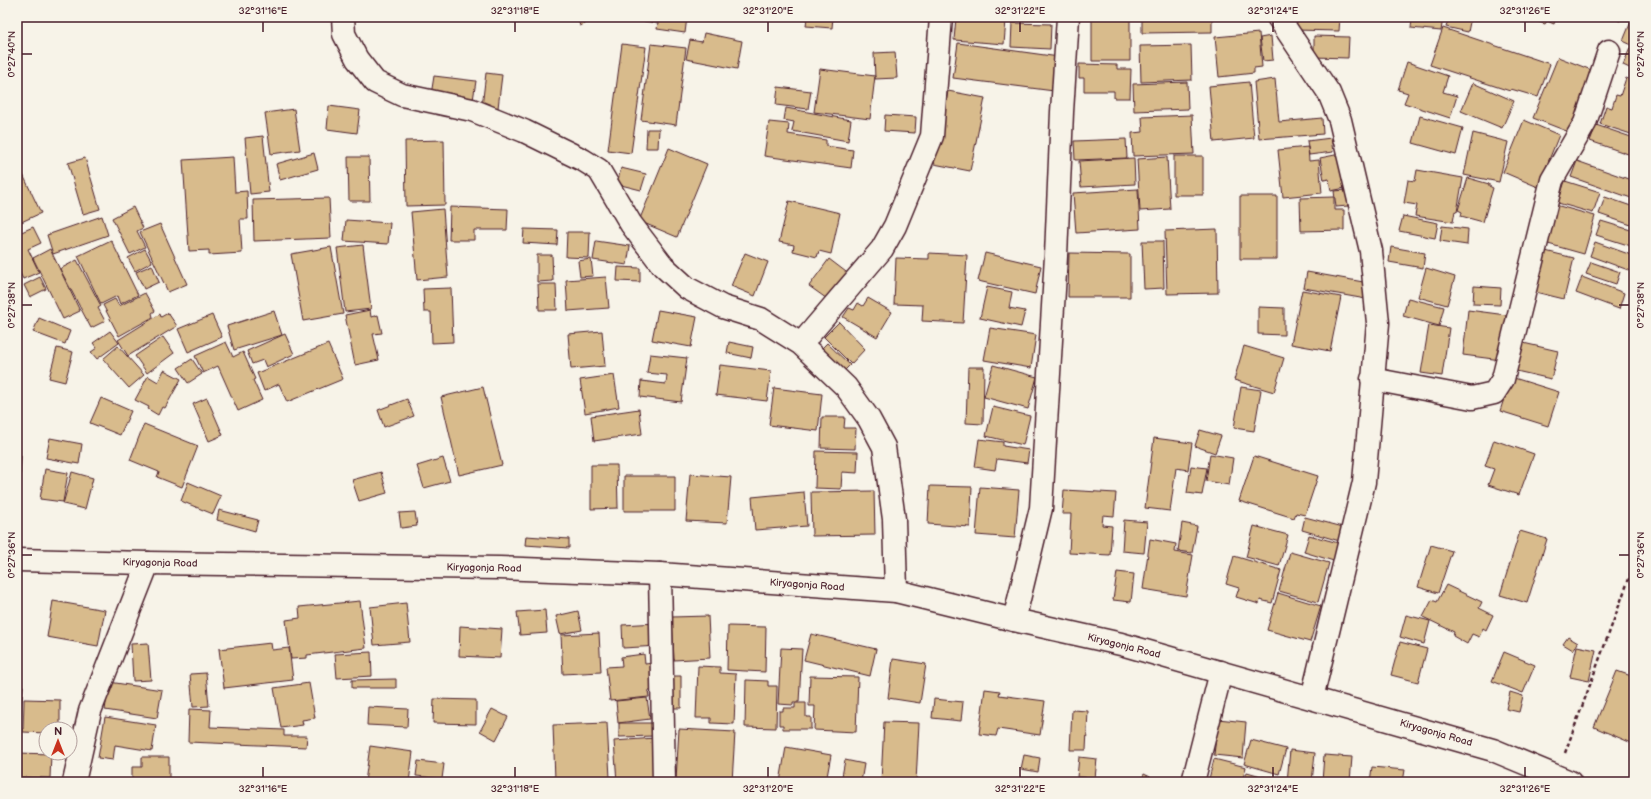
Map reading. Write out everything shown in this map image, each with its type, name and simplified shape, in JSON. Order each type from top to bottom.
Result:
[{"type":"street","points":[[343,17],[344,34],[357,59],[375,82],[402,95],[472,110],[524,131],[583,160],[599,170],[631,224],[663,266],[687,288],[723,307],[761,319],[800,344],[846,387],[869,419],[884,447],[894,519],[896,591]]},
{"type":"street","points":[[800,344],[882,249],[895,226],[932,136],[941,17]]},
{"type":"street","points":[[1014,620],[1041,508],[1068,17]]},
{"type":"street","points":[[1278,17],[1329,93],[1340,120],[1371,251],[1378,323],[1364,482],[1312,698]]},
{"type":"street","points":[[1372,379],[1472,398],[1494,393],[1503,379],[1552,180],[1585,123],[1609,51]]},
{"type":"street","name":"Kiryagonja Road","points":[[17,560],[499,568],[660,574],[896,591],[1121,644],[1221,672],[1494,750],[1564,779]]},
{"type":"street","points":[[74,782],[90,711],[148,563]]},
{"type":"street","points":[[660,574],[664,782]]},
{"type":"street","points":[[1193,782],[1221,672]]},
{"type":"path","points":[[1564,779],[1634,565]]},
{"type":"building","points":[[577,17],[584,17],[586,23],[580,26]]},
{"type":"building","points":[[587,17],[593,17],[595,21],[588,22]]},
{"type":"building","points":[[635,17],[687,17],[685,33],[657,29],[658,23],[635,20]]},
{"type":"building","points":[[807,17],[833,17],[832,28],[806,26]]},
{"type":"building","points":[[956,17],[1006,20],[1004,44],[954,40]]},
{"type":"building","points":[[1130,17],[1130,61],[1092,61],[1092,18]]},
{"type":"building","points":[[1142,17],[1212,17],[1212,32],[1142,33]]},
{"type":"building","points":[[1296,17],[1340,17],[1339,31],[1296,30]]},
{"type":"building","points":[[1412,17],[1443,17],[1441,31],[1411,28]]},
{"type":"building","points":[[1449,17],[1471,17],[1468,32],[1446,27]]},
{"type":"building","points":[[1525,17],[1556,17],[1554,24],[1547,21],[1545,24]]},
{"type":"building","points":[[1611,17],[1621,17],[1620,21]]},
{"type":"building","points":[[1632,19],[1634,20],[1634,46],[1623,41]]},
{"type":"building","points":[[1012,23],[1051,24],[1050,49],[1011,47]]},
{"type":"building","points":[[1443,28],[1550,64],[1538,97],[1511,89],[1510,91],[1430,65]]},
{"type":"building","points":[[704,33],[742,41],[737,69],[686,59],[690,40],[702,42]]},
{"type":"building","points":[[1259,33],[1262,67],[1254,68],[1254,73],[1219,77],[1215,37]]},
{"type":"building","points":[[1271,36],[1273,60],[1263,61],[1260,38]]},
{"type":"building","points":[[1314,36],[1349,37],[1348,58],[1314,57]]},
{"type":"building","points":[[958,43],[1059,57],[1054,91],[953,78]]},
{"type":"building","points":[[622,44],[646,47],[631,153],[608,150]]},
{"type":"building","points":[[651,44],[686,48],[676,125],[641,120]]},
{"type":"building","points":[[1191,45],[1192,80],[1141,82],[1140,46]]},
{"type":"building","points":[[1630,48],[1634,49],[1634,70],[1623,65]]},
{"type":"building","points":[[895,52],[897,78],[875,79],[874,53]]},
{"type":"building","points":[[1558,57],[1594,71],[1569,132],[1533,118]]},
{"type":"building","points":[[1407,62],[1448,76],[1443,92],[1457,96],[1450,118],[1404,103],[1408,93],[1398,90]]},
{"type":"building","points":[[1079,64],[1117,65],[1117,69],[1131,69],[1130,98],[1114,98],[1114,91],[1084,91],[1084,78],[1079,78]]},
{"type":"building","points":[[820,69],[875,76],[870,119],[814,112]]},
{"type":"building","points":[[486,73],[502,75],[497,116],[481,115]]},
{"type":"building","points":[[434,76],[476,81],[473,100],[431,95]]},
{"type":"building","points":[[1626,78],[1634,81],[1634,135],[1600,124],[1606,106],[1612,108],[1616,95],[1620,96]]},
{"type":"building","points":[[1275,79],[1279,122],[1322,118],[1323,134],[1259,139],[1254,82]]},
{"type":"building","points":[[1187,82],[1188,109],[1134,111],[1133,84]]},
{"type":"building","points":[[1249,82],[1254,138],[1214,142],[1209,86]]},
{"type":"building","points":[[1473,83],[1514,101],[1502,128],[1461,111]]},
{"type":"building","points":[[778,87],[811,91],[808,109],[776,105]]},
{"type":"building","points":[[948,91],[985,98],[970,171],[934,164]]},
{"type":"building","points":[[329,106],[360,110],[357,133],[327,129]]},
{"type":"building","points":[[786,108],[851,120],[848,141],[792,131],[794,122],[784,120]]},
{"type":"building","points":[[294,109],[300,150],[271,154],[265,113]]},
{"type":"building","points":[[885,115],[916,117],[915,133],[884,131]]},
{"type":"building","points":[[1192,115],[1194,154],[1133,156],[1132,133],[1143,132],[1142,117]]},
{"type":"building","points":[[1420,116],[1463,128],[1456,155],[1413,143]]},
{"type":"building","points":[[1524,120],[1559,135],[1538,187],[1503,172]]},
{"type":"building","points":[[769,122],[789,124],[788,134],[826,140],[826,146],[853,150],[851,168],[764,156]]},
{"type":"building","points":[[1596,125],[1634,138],[1634,156],[1590,141]]},
{"type":"building","points":[[647,129],[659,129],[658,148],[646,148]]},
{"type":"building","points":[[1473,133],[1508,142],[1499,182],[1464,175]]},
{"type":"building","points":[[263,136],[269,192],[250,194],[245,138]]},
{"type":"building","points":[[1331,138],[1333,152],[1309,155],[1307,141]]},
{"type":"building","points":[[1126,139],[1127,158],[1075,160],[1074,141]]},
{"type":"building","points":[[444,140],[445,205],[406,206],[405,141]]},
{"type":"building","points":[[1308,147],[1309,161],[1319,160],[1322,193],[1283,197],[1278,150]]},
{"type":"building","points":[[669,148],[707,164],[677,237],[639,221]]},
{"type":"building","points":[[314,153],[318,169],[280,180],[276,164]]},
{"type":"building","points":[[1340,154],[1345,188],[1331,191],[1329,179],[1324,180],[1320,158]]},
{"type":"building","points":[[1174,156],[1203,156],[1203,195],[1174,195]]},
{"type":"building","points":[[233,157],[235,192],[247,191],[248,219],[240,219],[242,253],[209,255],[209,250],[189,251],[183,160]]},
{"type":"building","points":[[348,157],[369,157],[370,201],[349,201]]},
{"type":"building","points":[[1167,157],[1170,209],[1140,211],[1137,159]]},
{"type":"building","points":[[85,158],[100,209],[83,214],[68,163]]},
{"type":"building","points":[[1134,158],[1135,184],[1081,187],[1079,161]]},
{"type":"building","points":[[1577,161],[1634,181],[1634,199],[1571,177]]},
{"type":"building","points":[[17,162],[41,213],[17,224]]},
{"type":"building","points":[[621,168],[646,174],[641,190],[617,184]]},
{"type":"building","points":[[1417,170],[1463,178],[1457,212],[1455,211],[1453,222],[1415,216],[1417,205],[1404,203],[1408,180],[1415,181]]},
{"type":"building","points":[[1468,178],[1489,184],[1489,186],[1493,188],[1483,222],[1461,216],[1462,212],[1458,210]]},
{"type":"building","points":[[1565,181],[1600,192],[1593,213],[1558,203]]},
{"type":"building","points":[[1138,189],[1140,229],[1076,233],[1073,193]]},
{"type":"building","points":[[1346,190],[1348,206],[1336,207],[1334,191]]},
{"type":"building","points":[[1240,196],[1277,196],[1277,259],[1240,259]]},
{"type":"building","points":[[1334,197],[1334,210],[1344,210],[1344,230],[1301,231],[1300,198]]},
{"type":"building","points":[[1605,197],[1634,207],[1634,226],[1599,214]]},
{"type":"building","points":[[329,198],[331,238],[254,241],[253,200]]},
{"type":"building","points":[[789,201],[840,213],[831,254],[819,251],[817,257],[793,251],[794,245],[779,242]]},
{"type":"building","points":[[1552,204],[1595,216],[1584,254],[1541,242]]},
{"type":"building","points":[[133,207],[143,228],[137,231],[145,247],[130,254],[112,218]]},
{"type":"building","points":[[450,207],[508,209],[507,230],[474,230],[474,240],[449,240]]},
{"type":"building","points":[[443,209],[448,277],[417,280],[411,212]]},
{"type":"building","points":[[102,216],[108,235],[53,254],[47,235]]},
{"type":"building","points":[[1403,216],[1438,223],[1435,238],[1399,231]]},
{"type":"building","points":[[346,220],[390,223],[388,244],[344,241]]},
{"type":"building","points":[[1601,221],[1634,231],[1634,238],[1631,246],[1596,235]]},
{"type":"building","points":[[160,224],[187,284],[168,292],[140,232]]},
{"type":"building","points":[[1442,226],[1468,229],[1467,245],[1440,241]]},
{"type":"building","points":[[33,227],[41,243],[28,249],[39,272],[23,279],[17,267],[17,234]]},
{"type":"building","points":[[524,229],[558,230],[557,245],[523,243]]},
{"type":"building","points":[[1217,229],[1218,293],[1167,294],[1165,231]]},
{"type":"building","points":[[567,232],[590,232],[589,258],[566,257]]},
{"type":"building","points":[[111,240],[138,295],[120,304],[117,296],[101,304],[78,256]]},
{"type":"building","points":[[596,241],[630,246],[627,265],[593,260]]},
{"type":"building","points":[[1142,241],[1163,241],[1164,288],[1144,289]]},
{"type":"building","points":[[1595,242],[1634,256],[1631,271],[1590,256]]},
{"type":"building","points":[[363,245],[371,309],[345,312],[337,248]]},
{"type":"building","points":[[331,247],[343,314],[303,321],[291,254]]},
{"type":"building","points":[[1391,247],[1425,253],[1423,268],[1389,262]]},
{"type":"building","points":[[50,249],[80,311],[63,319],[33,258]]},
{"type":"building","points":[[145,249],[152,262],[135,271],[128,258]]},
{"type":"building","points":[[1541,250],[1574,258],[1564,299],[1531,291]]},
{"type":"building","points":[[745,253],[768,262],[755,296],[731,286]]},
{"type":"building","points":[[929,253],[967,255],[963,323],[922,321],[923,305],[894,304],[896,258],[929,259]]},
{"type":"building","points":[[985,253],[1041,266],[1035,294],[978,281]]},
{"type":"building","points":[[1069,253],[1130,254],[1130,297],[1068,297]]},
{"type":"building","points":[[537,255],[552,255],[553,281],[537,282]]},
{"type":"building","points":[[591,259],[593,276],[580,277],[578,261]]},
{"type":"building","points":[[829,259],[850,275],[830,301],[809,286]]},
{"type":"building","points":[[77,260],[101,306],[98,308],[105,321],[91,328],[60,269]]},
{"type":"building","points":[[1591,262],[1620,272],[1616,284],[1586,274]]},
{"type":"building","points":[[152,265],[159,282],[144,289],[136,272]]},
{"type":"building","points":[[618,267],[640,268],[640,282],[617,281]]},
{"type":"building","points":[[1426,268],[1455,277],[1447,305],[1418,297]]},
{"type":"building","points":[[1307,272],[1369,283],[1366,299],[1304,288]]},
{"type":"building","points":[[40,277],[46,289],[30,297],[24,285]]},
{"type":"building","points":[[606,277],[609,308],[568,311],[566,280]]},
{"type":"building","points":[[1582,277],[1624,293],[1619,309],[1576,293]]},
{"type":"building","points":[[538,284],[556,284],[557,310],[539,310]]},
{"type":"building","points":[[1474,286],[1501,288],[1500,305],[1473,304]]},
{"type":"building","points":[[987,287],[1012,292],[1009,308],[1025,311],[1021,327],[980,318]]},
{"type":"building","points":[[451,288],[453,342],[432,343],[431,312],[424,312],[423,289]]},
{"type":"building","points":[[1302,290],[1341,297],[1330,351],[1291,344]]},
{"type":"building","points":[[145,293],[155,311],[152,313],[153,317],[119,336],[103,305],[115,299],[119,306]]},
{"type":"building","points":[[868,298],[892,312],[877,337],[843,317],[849,308],[854,310],[858,303],[863,306]]},
{"type":"building","points":[[1408,298],[1444,307],[1439,326],[1403,316]]},
{"type":"building","points":[[1258,307],[1284,308],[1284,335],[1258,334]]},
{"type":"building","points":[[370,310],[371,317],[378,315],[382,333],[373,334],[379,360],[355,365],[345,315]]},
{"type":"building","points":[[658,310],[697,317],[691,347],[652,340]]},
{"type":"building","points":[[1468,310],[1506,315],[1501,360],[1463,355]]},
{"type":"building","points":[[274,311],[282,335],[234,350],[227,326]]},
{"type":"building","points":[[168,313],[177,326],[128,356],[118,340],[160,314],[161,317]]},
{"type":"building","points":[[212,315],[222,337],[188,352],[178,329]]},
{"type":"building","points":[[39,318],[70,331],[65,344],[33,332]]},
{"type":"building","points":[[839,322],[865,349],[851,364],[824,337]]},
{"type":"building","points":[[1429,325],[1449,328],[1442,376],[1421,373]]},
{"type":"building","points":[[990,328],[1036,335],[1031,368],[984,360]]},
{"type":"building","points":[[110,331],[119,343],[97,359],[91,352],[97,348],[93,343]]},
{"type":"building","points":[[602,331],[605,366],[571,369],[568,334]]},
{"type":"building","points":[[285,334],[294,354],[266,367],[263,360],[252,364],[247,351]]},
{"type":"building","points":[[163,337],[174,353],[147,373],[135,356]]},
{"type":"building","points":[[226,342],[233,357],[243,352],[255,379],[253,380],[262,400],[238,411],[218,366],[203,373],[195,356]]},
{"type":"building","points":[[729,342],[753,347],[751,358],[727,353]]},
{"type":"building","points":[[1519,342],[1558,351],[1551,379],[1512,370]]},
{"type":"building","points":[[827,343],[850,365],[841,374],[818,352]]},
{"type":"building","points":[[328,344],[343,379],[287,402],[279,384],[264,391],[257,373]]},
{"type":"building","points":[[118,346],[144,375],[129,388],[103,359]]},
{"type":"building","points":[[1244,346],[1284,358],[1274,392],[1234,380]]},
{"type":"building","points":[[57,348],[73,352],[65,382],[49,378]]},
{"type":"building","points":[[650,354],[687,358],[681,402],[640,397],[641,381],[666,384],[667,375],[647,373]]},
{"type":"building","points":[[192,359],[202,374],[188,383],[178,368]]},
{"type":"building","points":[[720,365],[771,371],[767,401],[716,395]]},
{"type":"building","points":[[993,365],[1037,377],[1028,409],[984,397]]},
{"type":"building","points":[[968,367],[984,367],[983,424],[966,423]]},
{"type":"building","points":[[164,370],[181,379],[165,408],[162,407],[158,415],[148,409],[149,407],[135,400],[148,376],[158,382]]},
{"type":"building","points":[[614,375],[619,407],[585,413],[580,380]]},
{"type":"building","points":[[1511,377],[1559,392],[1548,426],[1500,411]]},
{"type":"building","points":[[483,387],[502,465],[459,475],[441,397]]},
{"type":"building","points":[[1241,387],[1261,390],[1254,431],[1234,428]]},
{"type":"building","points":[[774,388],[822,394],[818,431],[769,425]]},
{"type":"building","points":[[101,398],[131,411],[120,435],[90,423]]},
{"type":"building","points":[[207,398],[223,435],[209,441],[193,404]]},
{"type":"building","points":[[407,399],[414,416],[384,427],[378,410]]},
{"type":"building","points":[[993,407],[1030,416],[1023,445],[986,436]]},
{"type":"building","points":[[639,409],[642,434],[594,441],[591,416]]},
{"type":"building","points":[[822,417],[845,417],[844,428],[856,428],[855,449],[821,448]]},
{"type":"building","points":[[144,424],[198,446],[182,487],[157,477],[159,472],[130,460]]},
{"type":"building","points":[[1200,430],[1221,436],[1215,453],[1195,446]]},
{"type":"building","points":[[50,438],[82,444],[79,464],[46,458]]},
{"type":"building","points":[[1154,438],[1192,443],[1188,470],[1176,468],[1170,511],[1145,508]]},
{"type":"building","points":[[979,439],[1003,442],[1003,446],[1029,450],[1027,463],[997,459],[995,470],[975,467]]},
{"type":"building","points":[[1494,440],[1534,454],[1519,495],[1488,485],[1494,469],[1485,466]]},
{"type":"building","points":[[816,451],[858,452],[857,473],[842,472],[841,489],[815,488]]},
{"type":"building","points":[[1210,454],[1233,458],[1229,485],[1206,481]]},
{"type":"building","points":[[17,456],[21,456],[19,500],[17,500]]},
{"type":"building","points":[[1254,456],[1318,476],[1305,515],[1296,513],[1294,518],[1239,501]]},
{"type":"building","points":[[443,458],[450,481],[424,488],[417,466]]},
{"type":"building","points":[[591,465],[617,465],[618,508],[591,509]]},
{"type":"building","points":[[1191,466],[1207,468],[1202,495],[1187,493]]},
{"type":"building","points":[[45,469],[68,473],[63,502],[40,499]]},
{"type":"building","points":[[72,472],[93,478],[85,509],[63,504]]},
{"type":"building","points":[[381,472],[387,493],[359,501],[352,480]]},
{"type":"building","points":[[690,474],[731,477],[727,523],[686,521]]},
{"type":"building","points":[[624,476],[675,476],[675,511],[624,511]]},
{"type":"building","points":[[188,482],[221,496],[213,514],[181,501]]},
{"type":"building","points":[[930,486],[972,487],[970,527],[928,524]]},
{"type":"building","points":[[980,487],[1019,490],[1015,538],[976,535]]},
{"type":"building","points":[[1064,490],[1116,493],[1114,516],[1103,515],[1102,525],[1112,526],[1110,555],[1069,553],[1071,514],[1062,514]]},
{"type":"building","points":[[874,491],[875,535],[812,536],[811,492]]},
{"type":"building","points":[[804,492],[807,526],[755,530],[752,497]]},
{"type":"building","points":[[219,510],[258,520],[255,531],[217,520]]},
{"type":"building","points":[[415,512],[417,526],[401,528],[399,513]]},
{"type":"building","points":[[1305,517],[1347,528],[1343,542],[1302,530]]},
{"type":"building","points":[[1124,520],[1147,522],[1144,553],[1122,551]]},
{"type":"building","points":[[1182,523],[1197,526],[1192,553],[1178,551]]},
{"type":"building","points":[[1254,526],[1288,535],[1279,566],[1246,557]]},
{"type":"building","points":[[1520,531],[1547,539],[1527,603],[1500,595]]},
{"type":"building","points":[[1309,535],[1342,544],[1337,562],[1304,552]]},
{"type":"building","points":[[526,536],[569,539],[569,548],[525,545]]},
{"type":"building","points":[[1150,539],[1176,544],[1175,552],[1193,555],[1186,596],[1143,589]]},
{"type":"building","points":[[1431,545],[1452,551],[1438,593],[1418,587]]},
{"type":"building","points":[[1290,552],[1329,563],[1318,602],[1279,591]]},
{"type":"building","points":[[1234,556],[1281,570],[1272,603],[1260,600],[1259,604],[1236,597],[1239,588],[1226,584]]},
{"type":"building","points":[[1117,572],[1134,574],[1131,602],[1113,600]]},
{"type":"building","points":[[1446,585],[1482,602],[1479,608],[1493,615],[1486,630],[1483,628],[1479,637],[1472,634],[1467,644],[1453,636],[1454,632],[1423,617],[1432,600],[1437,602]]},
{"type":"building","points":[[1278,593],[1321,606],[1310,642],[1267,630]]},
{"type":"building","points":[[53,601],[105,610],[98,646],[47,637]]},
{"type":"building","points":[[360,601],[366,648],[307,655],[307,658],[291,659],[286,620],[300,618],[299,607]]},
{"type":"building","points":[[406,603],[410,642],[374,645],[370,607]]},
{"type":"building","points":[[545,610],[547,633],[520,635],[517,612]]},
{"type":"building","points":[[578,611],[582,630],[560,634],[556,616]]},
{"type":"building","points":[[1406,615],[1430,621],[1424,644],[1400,637]]},
{"type":"building","points":[[708,616],[710,658],[674,660],[672,617]]},
{"type":"building","points":[[657,623],[659,646],[623,648],[622,625]]},
{"type":"building","points":[[460,626],[502,629],[500,658],[459,656]]},
{"type":"building","points":[[728,626],[766,627],[765,672],[727,670]]},
{"type":"building","points":[[599,633],[601,672],[563,674],[561,635]]},
{"type":"building","points":[[811,634],[876,649],[870,676],[804,660]]},
{"type":"building","points":[[1568,637],[1578,643],[1573,650],[1563,644]]},
{"type":"building","points":[[1400,642],[1427,649],[1418,682],[1391,675]]},
{"type":"building","points":[[148,643],[151,680],[133,681],[131,644]]},
{"type":"building","points":[[271,643],[272,650],[289,648],[293,680],[224,688],[219,649]]},
{"type":"building","points":[[1577,646],[1596,650],[1589,681],[1570,677]]},
{"type":"building","points":[[781,648],[802,649],[799,702],[793,702],[793,705],[778,704]]},
{"type":"building","points":[[371,652],[372,676],[337,678],[335,654]]},
{"type":"building","points":[[1504,652],[1535,665],[1523,693],[1492,681]]},
{"type":"building","points":[[644,654],[645,664],[653,663],[656,691],[648,691],[649,697],[610,701],[606,667],[622,666],[621,657]]},
{"type":"building","points":[[893,659],[926,664],[920,703],[888,698]]},
{"type":"building","points":[[698,666],[720,667],[720,673],[736,674],[734,724],[711,723],[711,718],[696,718]]},
{"type":"building","points":[[1617,671],[1634,677],[1634,744],[1594,727]]},
{"type":"building","points":[[206,673],[209,706],[193,707],[190,674]]},
{"type":"building","points":[[666,676],[681,676],[681,708],[665,708]]},
{"type":"building","points":[[810,676],[858,677],[856,732],[814,730],[815,706],[809,706]]},
{"type":"building","points":[[396,679],[396,688],[352,688],[352,680]]},
{"type":"building","points":[[746,680],[768,681],[768,686],[777,686],[776,728],[745,727]]},
{"type":"building","points":[[109,682],[162,690],[157,718],[105,710]]},
{"type":"building","points":[[309,683],[315,718],[302,720],[303,725],[281,728],[274,688]]},
{"type":"building","points":[[17,686],[23,686],[20,724],[17,724]]},
{"type":"building","points":[[985,689],[1000,691],[999,695],[1045,701],[1040,735],[998,729],[996,736],[979,734]]},
{"type":"building","points":[[1510,692],[1523,696],[1519,712],[1506,709]]},
{"type":"building","points":[[647,698],[650,719],[618,723],[616,701]]},
{"type":"building","points":[[24,699],[60,700],[60,721],[38,721],[38,733],[23,732]]},
{"type":"building","points":[[434,699],[476,700],[476,724],[433,723]]},
{"type":"building","points":[[934,699],[963,702],[961,721],[932,718]]},
{"type":"building","points":[[795,703],[806,703],[806,717],[811,717],[811,729],[783,729],[783,725],[779,725],[779,711],[783,711],[783,708],[795,708]]},
{"type":"building","points":[[368,707],[408,709],[407,727],[367,725]]},
{"type":"building","points":[[189,709],[211,710],[210,727],[284,730],[284,736],[307,736],[306,747],[188,742]]},
{"type":"building","points":[[492,709],[508,717],[496,740],[480,731]]},
{"type":"building","points":[[1072,710],[1088,711],[1086,750],[1070,750]]},
{"type":"building","points":[[105,717],[156,725],[152,751],[115,745],[113,760],[98,758]]},
{"type":"building","points":[[1218,719],[1246,722],[1243,758],[1214,755]]},
{"type":"building","points":[[884,722],[919,723],[916,782],[881,782]]},
{"type":"building","points":[[607,723],[610,778],[555,780],[553,725]]},
{"type":"building","points":[[619,723],[654,723],[654,736],[619,737]]},
{"type":"building","points":[[679,729],[735,732],[732,782],[676,780]]},
{"type":"building","points":[[655,738],[658,782],[617,782],[614,741]]},
{"type":"building","points":[[1251,740],[1286,749],[1279,774],[1244,764]]},
{"type":"building","points":[[370,746],[413,752],[409,782],[365,782]]},
{"type":"building","points":[[786,747],[831,755],[826,782],[780,782]]},
{"type":"building","points":[[1290,750],[1315,753],[1312,782],[1287,782]]},
{"type":"building","points":[[17,753],[38,754],[38,761],[51,761],[50,778],[17,777]]},
{"type":"building","points":[[1024,755],[1040,758],[1038,772],[1021,769]]},
{"type":"building","points":[[1324,755],[1352,757],[1350,782],[1322,782]]},
{"type":"building","points":[[142,757],[169,757],[169,782],[132,782],[132,767],[142,767]]},
{"type":"building","points":[[1079,757],[1097,759],[1095,778],[1077,777]]},
{"type":"building","points":[[1214,759],[1246,767],[1242,782],[1220,782],[1209,779]]},
{"type":"building","points":[[845,760],[864,764],[861,782],[841,782]]},
{"type":"building","points":[[418,761],[444,764],[442,779],[416,776]]},
{"type":"building","points":[[1372,767],[1405,770],[1403,782],[1370,782]]},
{"type":"building","points":[[1247,772],[1282,782],[1244,782]]},
{"type":"building","points":[[1144,774],[1159,781],[1141,782]]},
{"type":"building","points":[[1162,778],[1171,782],[1161,782]]}]
